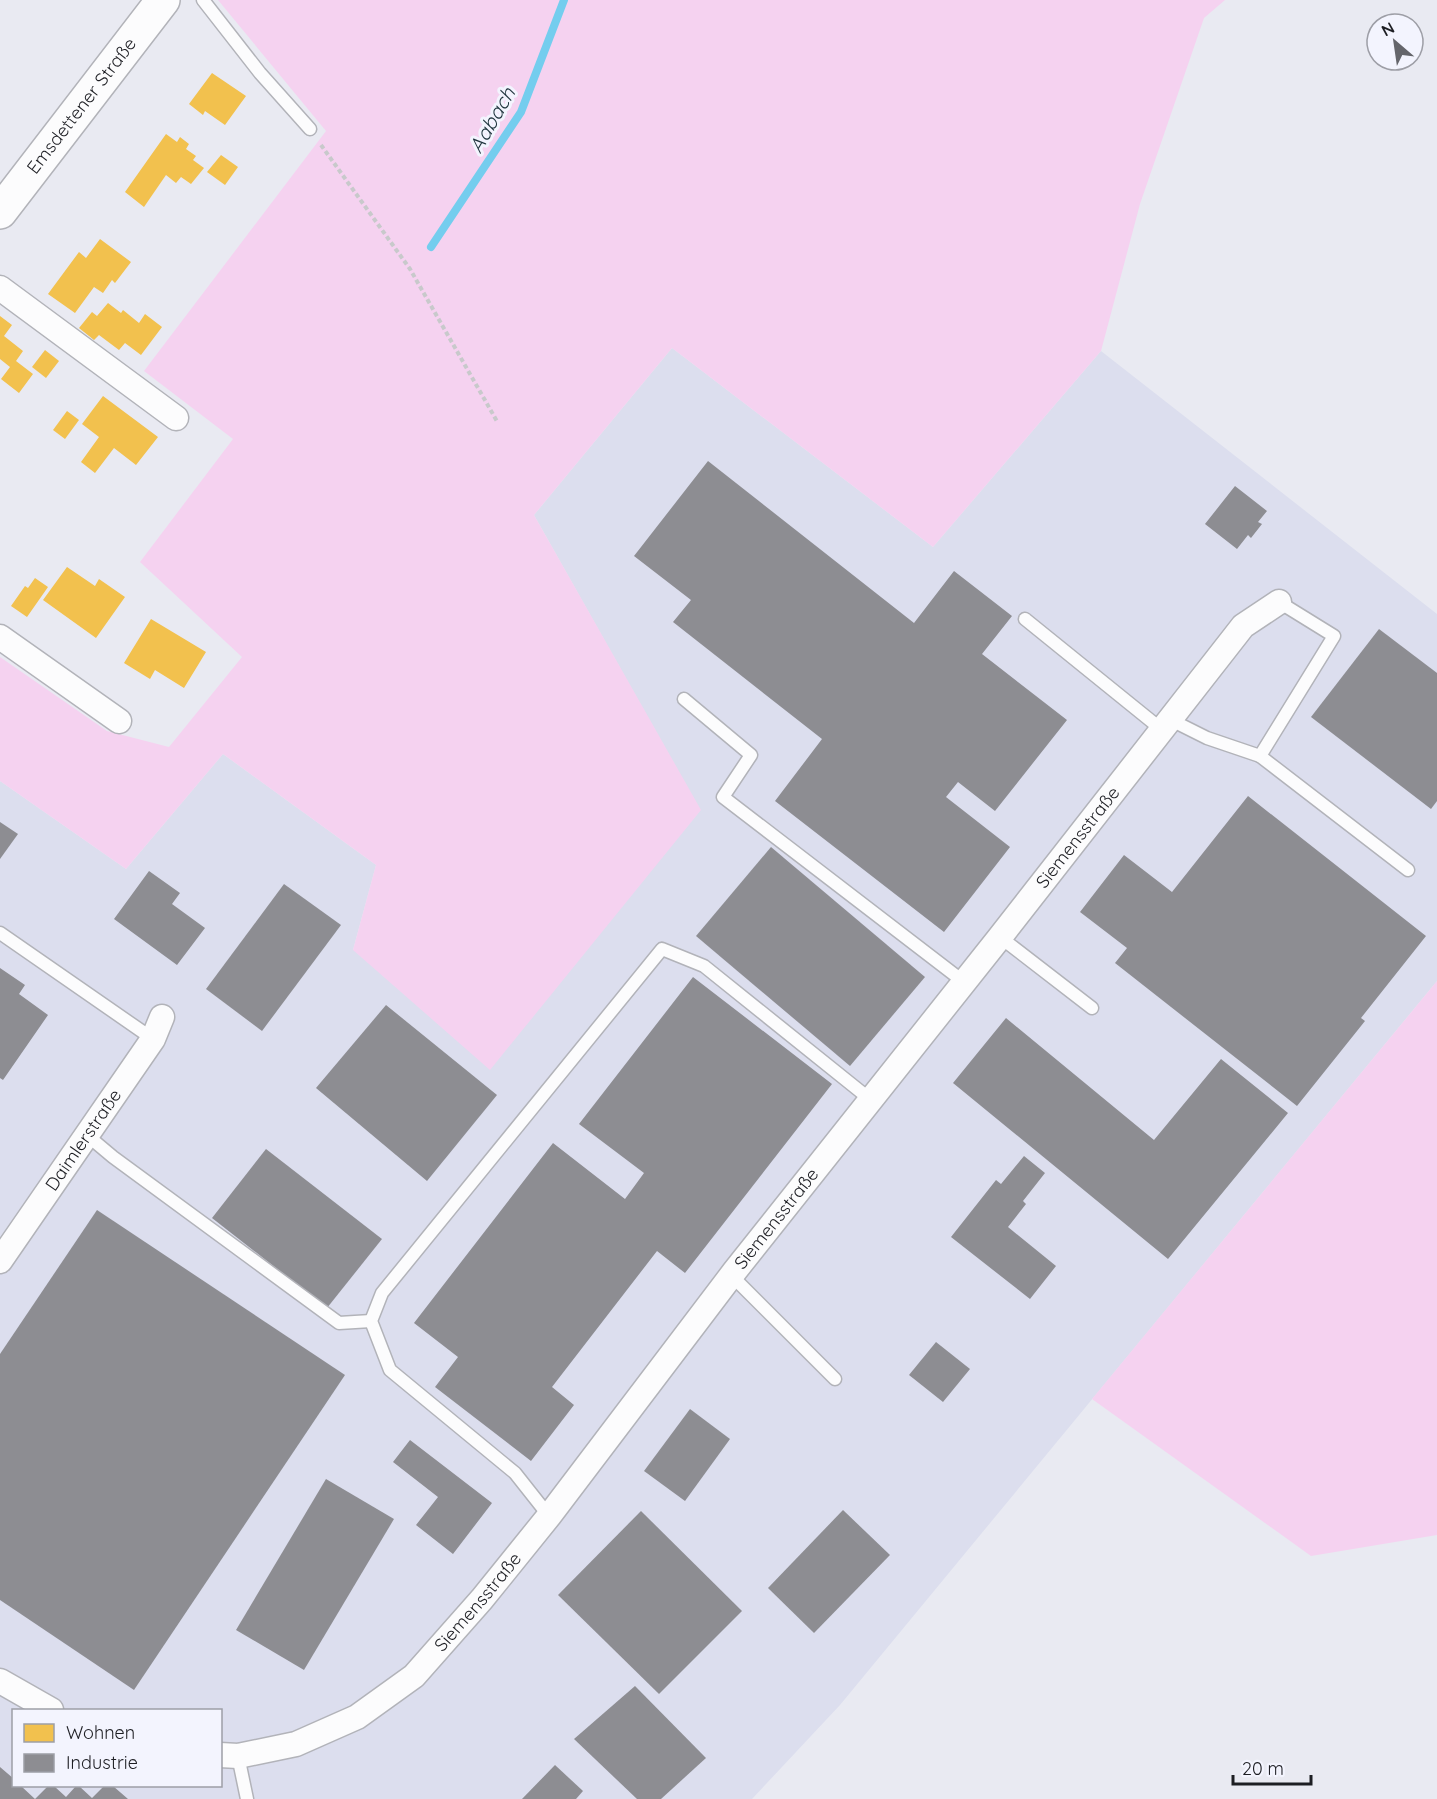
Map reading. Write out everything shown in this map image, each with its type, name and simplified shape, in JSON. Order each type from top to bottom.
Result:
[{"type":"main road","name":"Emsdettener Straße","points":[[0,212],[163,0]]},
{"type":"street","points":[[0,288],[176,418]]},
{"type":"street","name":"Siemensstraße","points":[[229,1755],[296,1744],[357,1717],[414,1676],[482,1599],[549,1516],[732,1276],[1243,626],[1280,602]]},
{"type":"street","points":[[0,637],[119,722]]},
{"type":"street","name":"Daimlerstraße","points":[[0,1261],[153,1039],[162,1017]]},
{"type":"street","points":[[0,1681],[49,1709]]},
{"type":"lane","points":[[203,0],[260,73],[310,129]]},
{"type":"lane","points":[[1260,756],[1334,636],[1280,602]]},
{"type":"lane","points":[[1025,619],[1165,724],[1260,756],[1408,870]]},
{"type":"lane","points":[[684,699],[751,755],[723,797],[964,982]]},
{"type":"lane","points":[[0,933],[153,1039]]},
{"type":"lane","points":[[1000,937],[1092,1008]]},
{"type":"lane","points":[[549,1516],[515,1473],[390,1370],[371,1321],[382,1293],[662,949],[704,966],[871,1100]]},
{"type":"lane","points":[[88,1136],[339,1323],[371,1321]]},
{"type":"lane","points":[[732,1276],[835,1379]]},
{"type":"lane","points":[[229,1755],[247,1799]]},
{"type":"path","points":[[310,129],[410,269],[498,423]]},
{"type":"shaded area","points":[[218,0],[1225,0],[1204,18],[1140,204],[1101,351],[933,547],[672,348],[534,515],[701,810],[490,1070],[353,950],[376,865],[223,754],[126,869],[0,781],[0,657],[107,731],[169,747],[242,657],[140,562],[233,439],[144,371],[326,131]]},
{"type":"shaded area","points":[[672,348],[933,547],[1101,351],[1437,614],[1437,981],[840,1705],[752,1799],[0,1799],[0,781],[126,869],[223,754],[376,865],[353,950],[700,810],[534,515]]},
{"type":"shaded area","points":[[1437,981],[1437,1535],[1311,1556],[1092,1399]]},
{"type":"building: Wohnen","points":[[212,73],[246,96],[225,125],[205,111],[203,115],[189,104]]},
{"type":"building: Wohnen","points":[[166,134],[177,142],[180,137],[189,144],[186,149],[196,156],[193,160],[204,168],[191,184],[181,177],[176,183],[166,175],[144,207],[125,192]]},
{"type":"building: Wohnen","points":[[221,155],[238,167],[225,185],[207,172]]},
{"type":"building: Wohnen","points":[[100,239],[131,262],[115,283],[112,280],[103,293],[94,287],[75,313],[48,294],[79,252],[86,258]]},
{"type":"building: Wohnen","points":[[108,303],[121,313],[123,310],[139,323],[145,314],[162,327],[141,355],[125,343],[119,350],[99,335],[94,340],[79,328],[92,312],[97,316]]},
{"type":"building: Wohnen","points":[[0,316],[12,325],[4,336],[23,351],[16,361],[33,374],[19,393],[1,379],[10,367],[0,359]]},
{"type":"building: Wohnen","points":[[45,350],[59,361],[46,378],[32,367]]},
{"type":"building: Wohnen","points":[[103,396],[158,437],[136,465],[114,448],[95,473],[81,462],[99,437],[82,424]]},
{"type":"building: Wohnen","points":[[67,411],[79,420],[65,439],[53,430]]},
{"type":"building: Wohnen","points":[[67,567],[95,586],[99,579],[125,597],[96,638],[43,600]]},
{"type":"building: Wohnen","points":[[35,578],[48,587],[27,617],[11,606],[25,586],[28,588]]},
{"type":"building: Wohnen","points":[[151,619],[206,652],[184,688],[155,670],[150,679],[124,663]]},
{"type":"building: Industrie","points":[[708,461],[914,623],[954,571],[1012,616],[982,654],[1067,720],[995,811],[958,782],[946,797],[1010,847],[944,932],[775,801],[822,739],[673,622],[691,600],[634,556]]},
{"type":"building: Industrie","points":[[1235,486],[1267,511],[1258,522],[1262,524],[1251,538],[1248,535],[1237,549],[1205,524]]},
{"type":"building: Industrie","points":[[1379,629],[1437,673],[1437,801],[1431,809],[1311,717]]},
{"type":"building: Industrie","points":[[1248,796],[1426,936],[1361,1018],[1365,1021],[1297,1106],[1115,963],[1127,948],[1080,912],[1124,855],[1172,892]]},
{"type":"building: Industrie","points":[[0,822],[18,834],[0,859]]},
{"type":"building: Industrie","points":[[771,847],[925,977],[850,1066],[696,936]]},
{"type":"building: Industrie","points":[[149,871],[180,893],[172,904],[205,928],[177,965],[114,919]]},
{"type":"building: Industrie","points":[[284,884],[341,925],[262,1031],[206,989]]},
{"type":"building: Industrie","points":[[0,968],[25,985],[19,994],[48,1015],[3,1080],[0,1078]]},
{"type":"building: Industrie","points":[[693,977],[832,1084],[685,1273],[657,1251],[552,1387],[574,1405],[531,1461],[435,1387],[458,1357],[414,1323],[553,1143],[625,1199],[644,1173],[579,1124]]},
{"type":"building: Industrie","points":[[386,1005],[497,1095],[427,1181],[316,1088]]},
{"type":"building: Industrie","points":[[1006,1018],[1154,1140],[1221,1059],[1288,1113],[1168,1259],[953,1083]]},
{"type":"building: Industrie","points":[[266,1149],[382,1239],[327,1308],[212,1218]]},
{"type":"building: Industrie","points":[[1024,1156],[1045,1173],[1023,1201],[1026,1204],[1008,1227],[1056,1266],[1030,1299],[951,1237],[996,1180],[1001,1184]]},
{"type":"building: Industrie","points":[[97,1210],[345,1375],[134,1690],[0,1600],[0,1354]]},
{"type":"building: Industrie","points":[[936,1342],[970,1369],[943,1402],[909,1375]]},
{"type":"building: Industrie","points":[[690,1409],[730,1439],[685,1501],[644,1471]]},
{"type":"building: Industrie","points":[[410,1440],[492,1503],[453,1554],[416,1525],[438,1497],[393,1462]]},
{"type":"building: Industrie","points":[[326,1479],[394,1519],[304,1670],[236,1630]]},
{"type":"building: Industrie","points":[[843,1510],[890,1555],[814,1633],[768,1588]]},
{"type":"building: Industrie","points":[[641,1511],[742,1611],[659,1694],[558,1595]]},
{"type":"building: Industrie","points":[[635,1686],[706,1758],[661,1799],[637,1799],[574,1739]]},
{"type":"building: Industrie","points":[[555,1765],[583,1791],[576,1799],[522,1799]]},
{"type":"building: Industrie","points":[[0,1767],[12,1777],[12,1787],[22,1787],[35,1799],[0,1799]]},
{"type":"building: Industrie","points":[[47,1787],[55,1787],[66,1797],[75,1787],[80,1787],[92,1798],[103,1787],[114,1787],[128,1799],[35,1799]]},
{"type":"waterway","name":"Aabach","points":[[431,247],[521,112],[564,0]]}]
